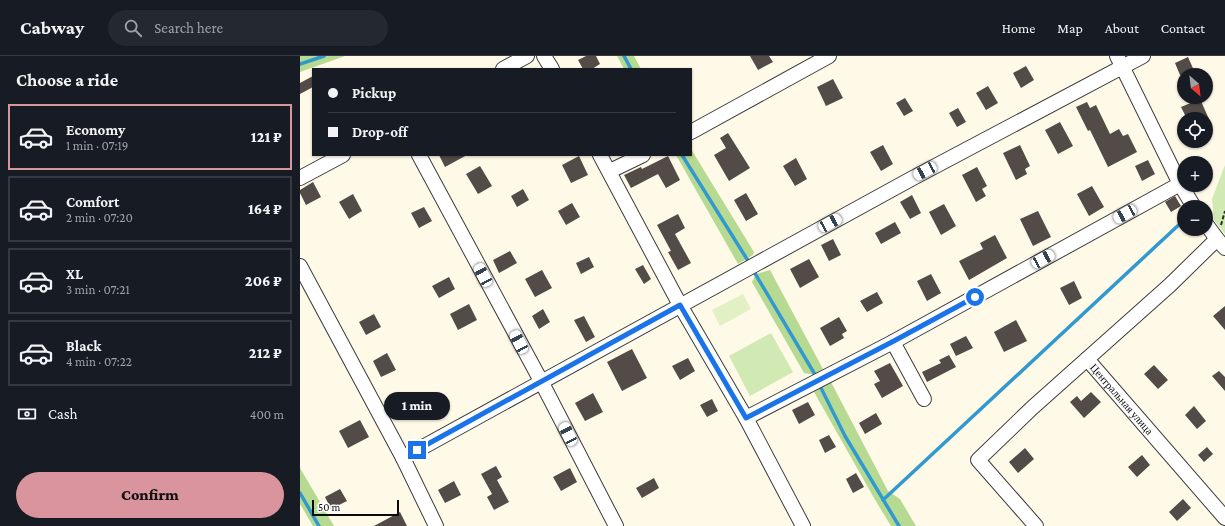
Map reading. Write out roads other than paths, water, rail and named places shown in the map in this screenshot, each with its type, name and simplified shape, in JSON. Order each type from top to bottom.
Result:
[{"type":"street","points":[[505,68],[527,56]]},
{"type":"street","points":[[544,56],[551,68]]},
{"type":"street","points":[[692,131],[828,56]]},
{"type":"street","points":[[403,458],[911,179],[1120,62],[1143,56]]},
{"type":"street","points":[[1120,62],[1177,178]]},
{"type":"street","points":[[300,178],[341,156]]},
{"type":"street","points":[[420,156],[541,381],[616,526]]},
{"type":"street","points":[[601,156],[610,171],[680,305],[746,418],[803,526]]},
{"type":"street","points":[[610,171],[642,156]]},
{"type":"street","points":[[746,418],[892,342],[1177,186]]},
{"type":"street","points":[[1213,233],[1221,244]]},
{"type":"street","name":"Центральная улица","points":[[1221,244],[1170,285],[1087,359],[1225,518]]},
{"type":"street","points":[[300,266],[403,458],[436,526]]},
{"type":"street","points":[[892,342],[924,399]]},
{"type":"street","points":[[1036,526],[978,460],[1032,408],[1087,359]]},
{"type":"waterway","points":[[300,64],[324,56]]},
{"type":"waterway","points":[[624,56],[630,68]]},
{"type":"waterway","points":[[683,156],[750,264]]},
{"type":"waterway","points":[[883,500],[1177,227]]},
{"type":"waterway","points":[[753,270],[817,378]]},
{"type":"waterway","points":[[819,384],[845,436],[899,526]]},
{"type":"waterway","points":[[300,493],[319,526]]}]
